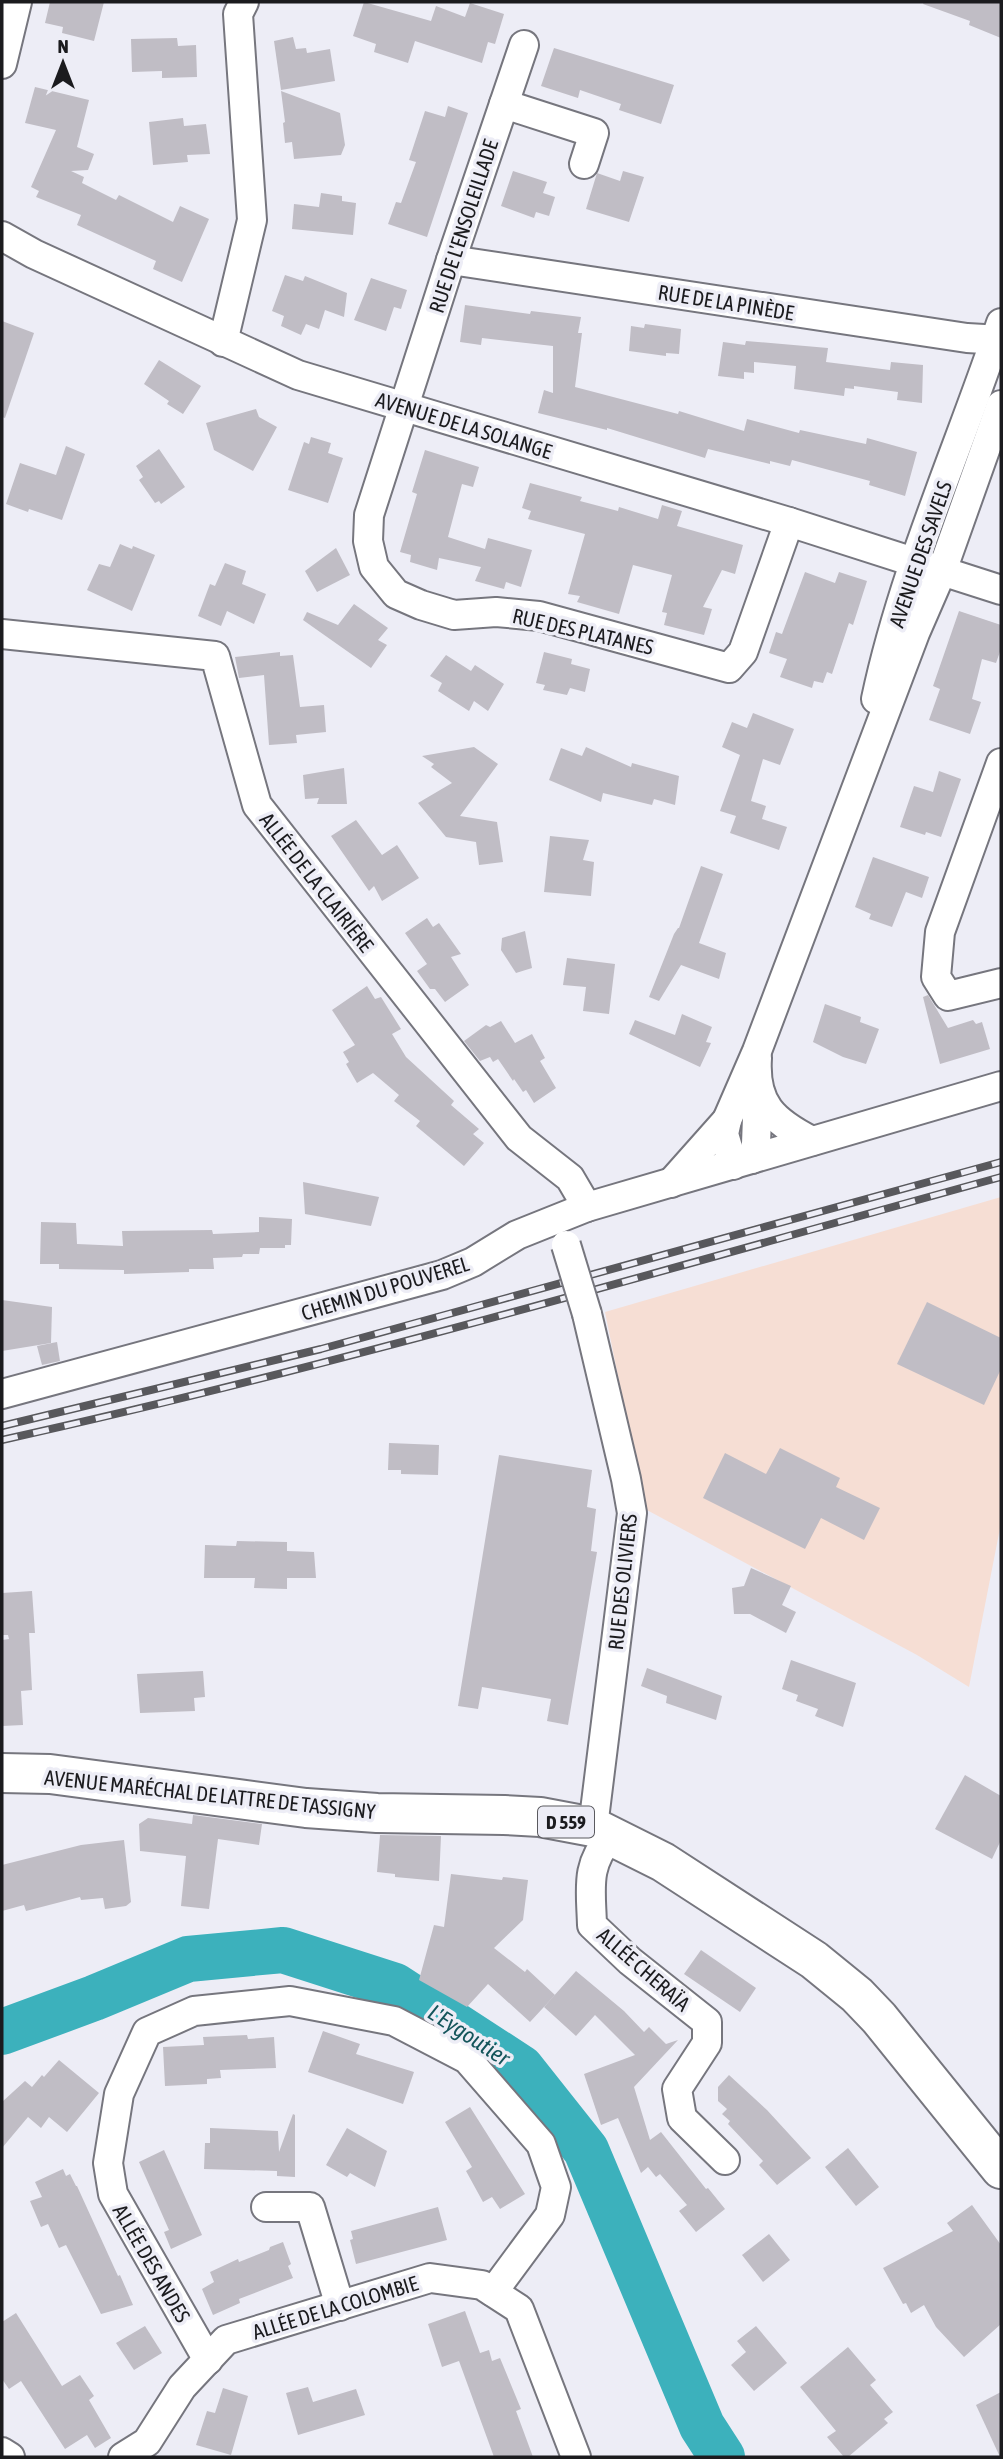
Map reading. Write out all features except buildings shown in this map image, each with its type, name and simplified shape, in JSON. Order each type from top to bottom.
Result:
[{"type":"main road","name":"AVENUE MARÉCHAL DE LATTRE DE TASSIGNY","points":[[2,1773],[50,1774],[306,1808],[377,1813],[540,1817],[602,1832],[663,1862],[814,1960],[857,1995],[879,2018],[1001,2169]]},
{"type":"street","points":[[2,64],[17,2]]},
{"type":"street","points":[[223,342],[253,220],[238,14],[244,2]]},
{"type":"street","name":"RUE DE L'ENSOLEILLADE","points":[[404,407],[524,45]]},
{"type":"street","points":[[504,104],[594,133],[584,164]]},
{"type":"street","name":"AVENUE DE LA SOLANGE","points":[[2,236],[34,254],[298,375],[789,522],[1001,590]]},
{"type":"street","name":"RUE DE LA PINÈDE","points":[[451,260],[999,334]]},
{"type":"street","name":"AVENUE DES SAVELS","points":[[757,1051],[756,1144],[742,1162],[724,1135],[727,1120],[757,1051],[915,633],[929,567],[999,334]]},
{"type":"street","name":"AVENUE DES SAVELS","points":[[929,567],[1001,405]]},
{"type":"street","name":"RUE DES PLATANES","points":[[404,407],[369,515],[368,541],[374,567],[396,594],[454,615],[496,612],[539,616],[729,668],[743,652],[789,522]]},
{"type":"street","name":"ALLÉE DE LA CLAIRIÈRE","points":[[2,634],[215,656],[257,805],[519,1138],[570,1178],[587,1206]]},
{"type":"street","points":[[1001,763],[940,932],[936,977],[948,996],[1001,983]]},
{"type":"street","name":"CHEMIN DU POUVEREL","points":[[2,1394],[442,1275],[473,1262],[517,1235],[562,1232],[587,1206],[1001,1086]]},
{"type":"street","points":[[758,1090],[774,1117],[812,1142]]},
{"type":"street","name":"AVENUE DES SAVELS","points":[[671,1182],[727,1120]]},
{"type":"street","name":"RUE DES OLIVIERS","points":[[562,1232],[587,1314],[632,1513],[602,1832]]},
{"type":"street","name":"ALLÉE CHERAÏA","points":[[602,1832],[600,1849],[592,1865],[592,1925],[630,1961],[707,2022],[707,2043],[677,2089],[682,2118],[725,2160]]},
{"type":"street","name":"ALLÉE DES ANDES","points":[[208,2360],[113,2194],[108,2163],[119,2094],[147,2032],[194,2011],[290,2001],[394,2021],[467,2059],[541,2144],[556,2187],[550,2215],[493,2292]]},
{"type":"street","points":[[265,2207],[310,2207],[340,2306]]},
{"type":"street","name":"ALLÉE DE LA COLOMBIE","points":[[123,2457],[147,2442],[182,2387],[226,2340],[430,2278],[482,2285],[520,2309],[576,2457]]},
{"type":"street","points":[[2,2452],[10,2457]]},
{"type":"shaded area","points":[[1001,1197],[1001,1523],[969,1687],[917,1655],[645,1509],[605,1312]]},
{"type":"waterway","name":"L'Eygoutier","points":[[2,2032],[188,1959],[283,1950],[395,1986],[521,2068],[586,2150],[702,2426],[722,2457]]},
{"type":"railway","points":[[2,1426],[321,1349],[1001,1162]]},
{"type":"railway","points":[[2,1440],[378,1348],[1001,1177]]}]
